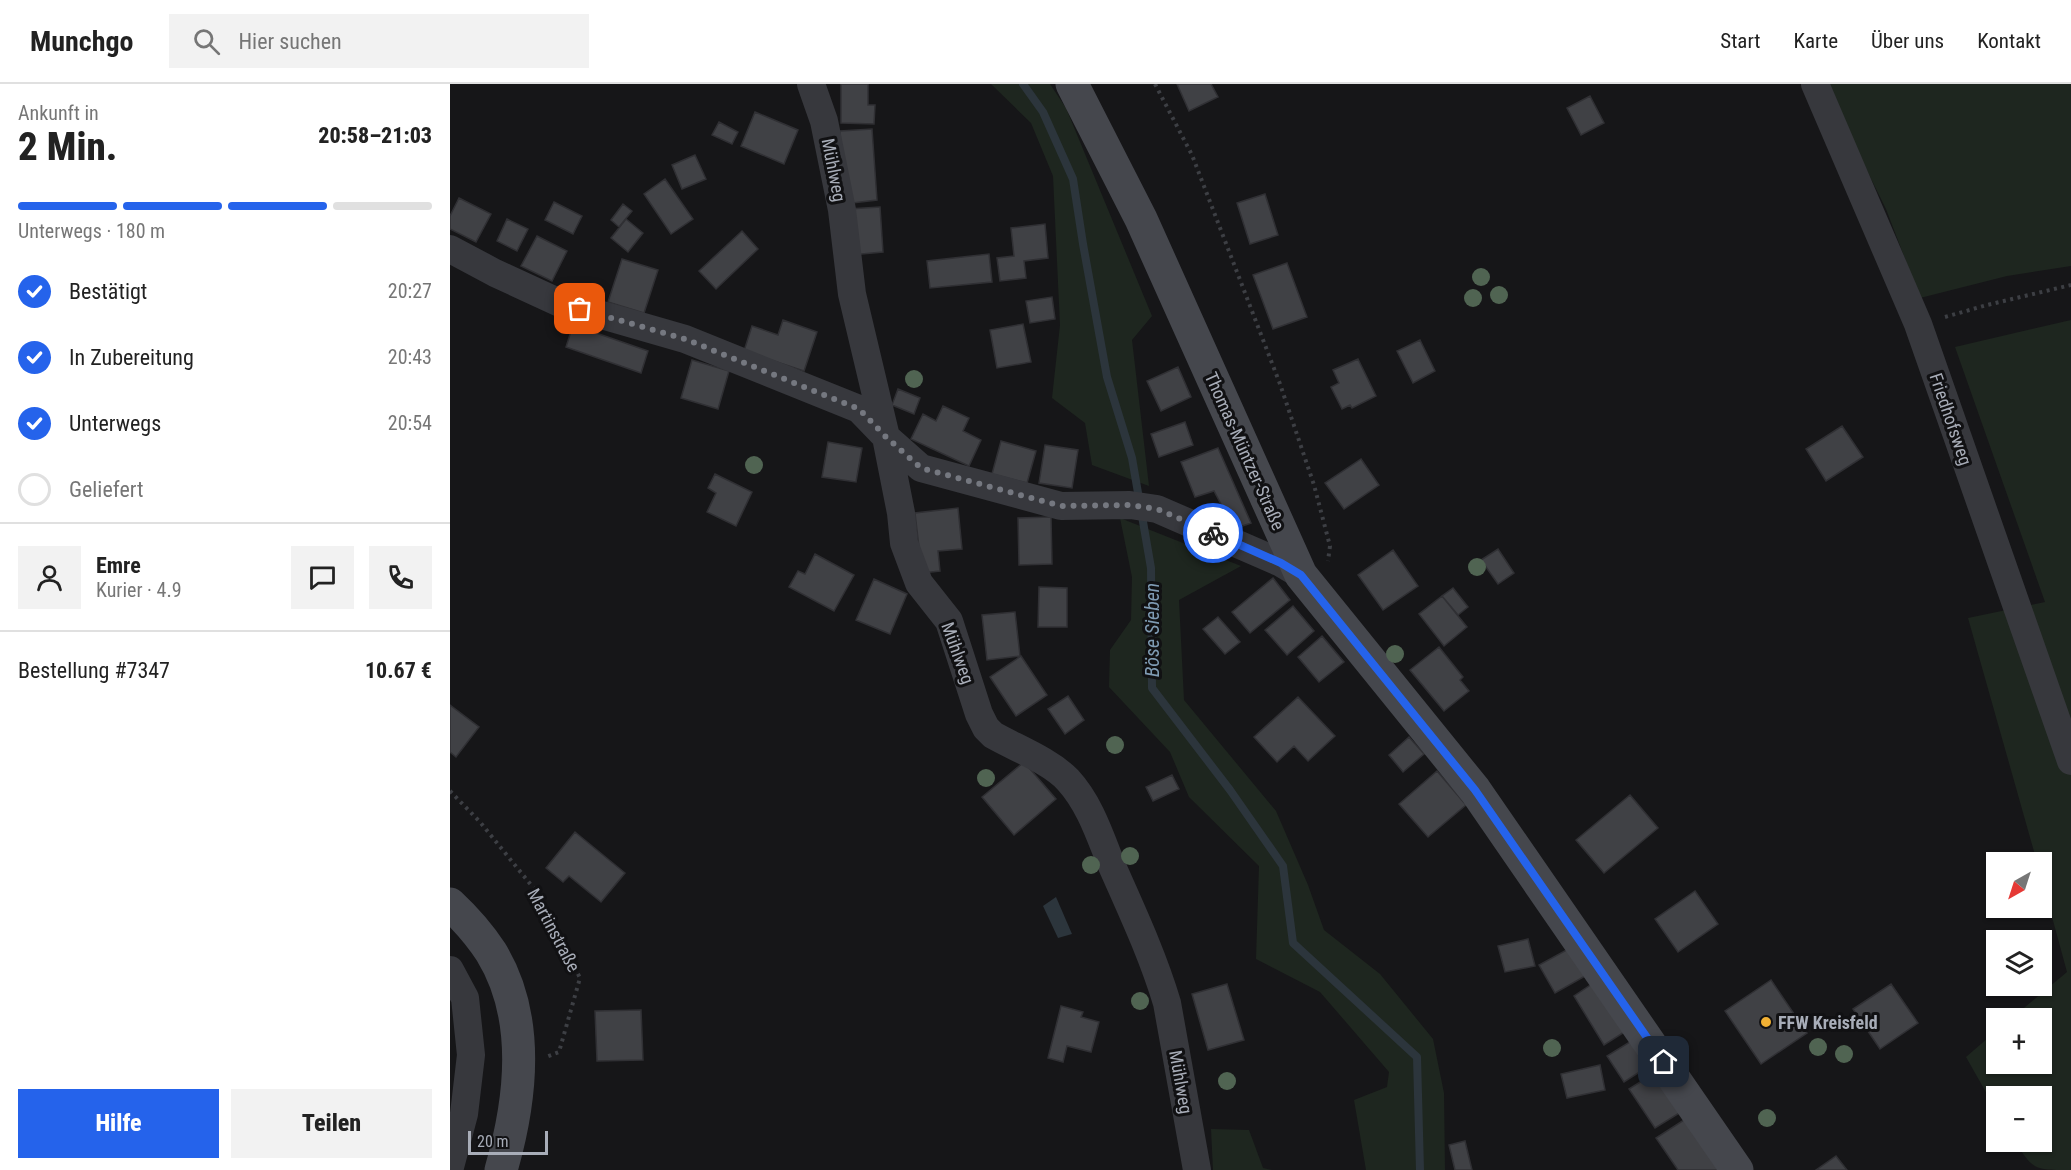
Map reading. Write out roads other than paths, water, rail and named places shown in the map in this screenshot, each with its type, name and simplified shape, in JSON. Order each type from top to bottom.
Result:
[{"type":"street","name":"Mühlweg","points":[[811,84],[824,121],[842,210],[852,294],[886,437],[901,513],[904,543],[919,584],[949,621],[982,722],[993,735],[1058,771],[1078,792],[1087,806],[1140,929],[1167,1003],[1197,1170]]},
{"type":"street","name":"Thomas-Müntzer-Straße","points":[[1072,84],[1141,219],[1301,575],[1475,790],[1737,1170]]},
{"type":"street","name":"Friedhofsweg","points":[[1815,84],[1918,324],[2071,760]]},
{"type":"street","points":[[450,249],[560,303],[685,339],[859,409],[921,468],[1061,506],[1144,507],[1281,563],[1301,575]]},
{"type":"street","points":[[450,904],[466,919],[491,952],[504,978],[512,1003],[517,1032],[519,1071],[515,1107],[501,1170]]},
{"type":"street","points":[[450,970],[465,998],[471,1055],[465,1114],[450,1167]]},
{"type":"waterway","name":"Böse Sieben","points":[[1023,84],[1043,112],[1073,179],[1107,377],[1132,458],[1151,568],[1152,688],[1230,790],[1283,866],[1293,943],[1417,1057],[1420,1170]]},
{"type":"place","name":"FFW Kreisfeld","points":[[1766,1022]]}]
